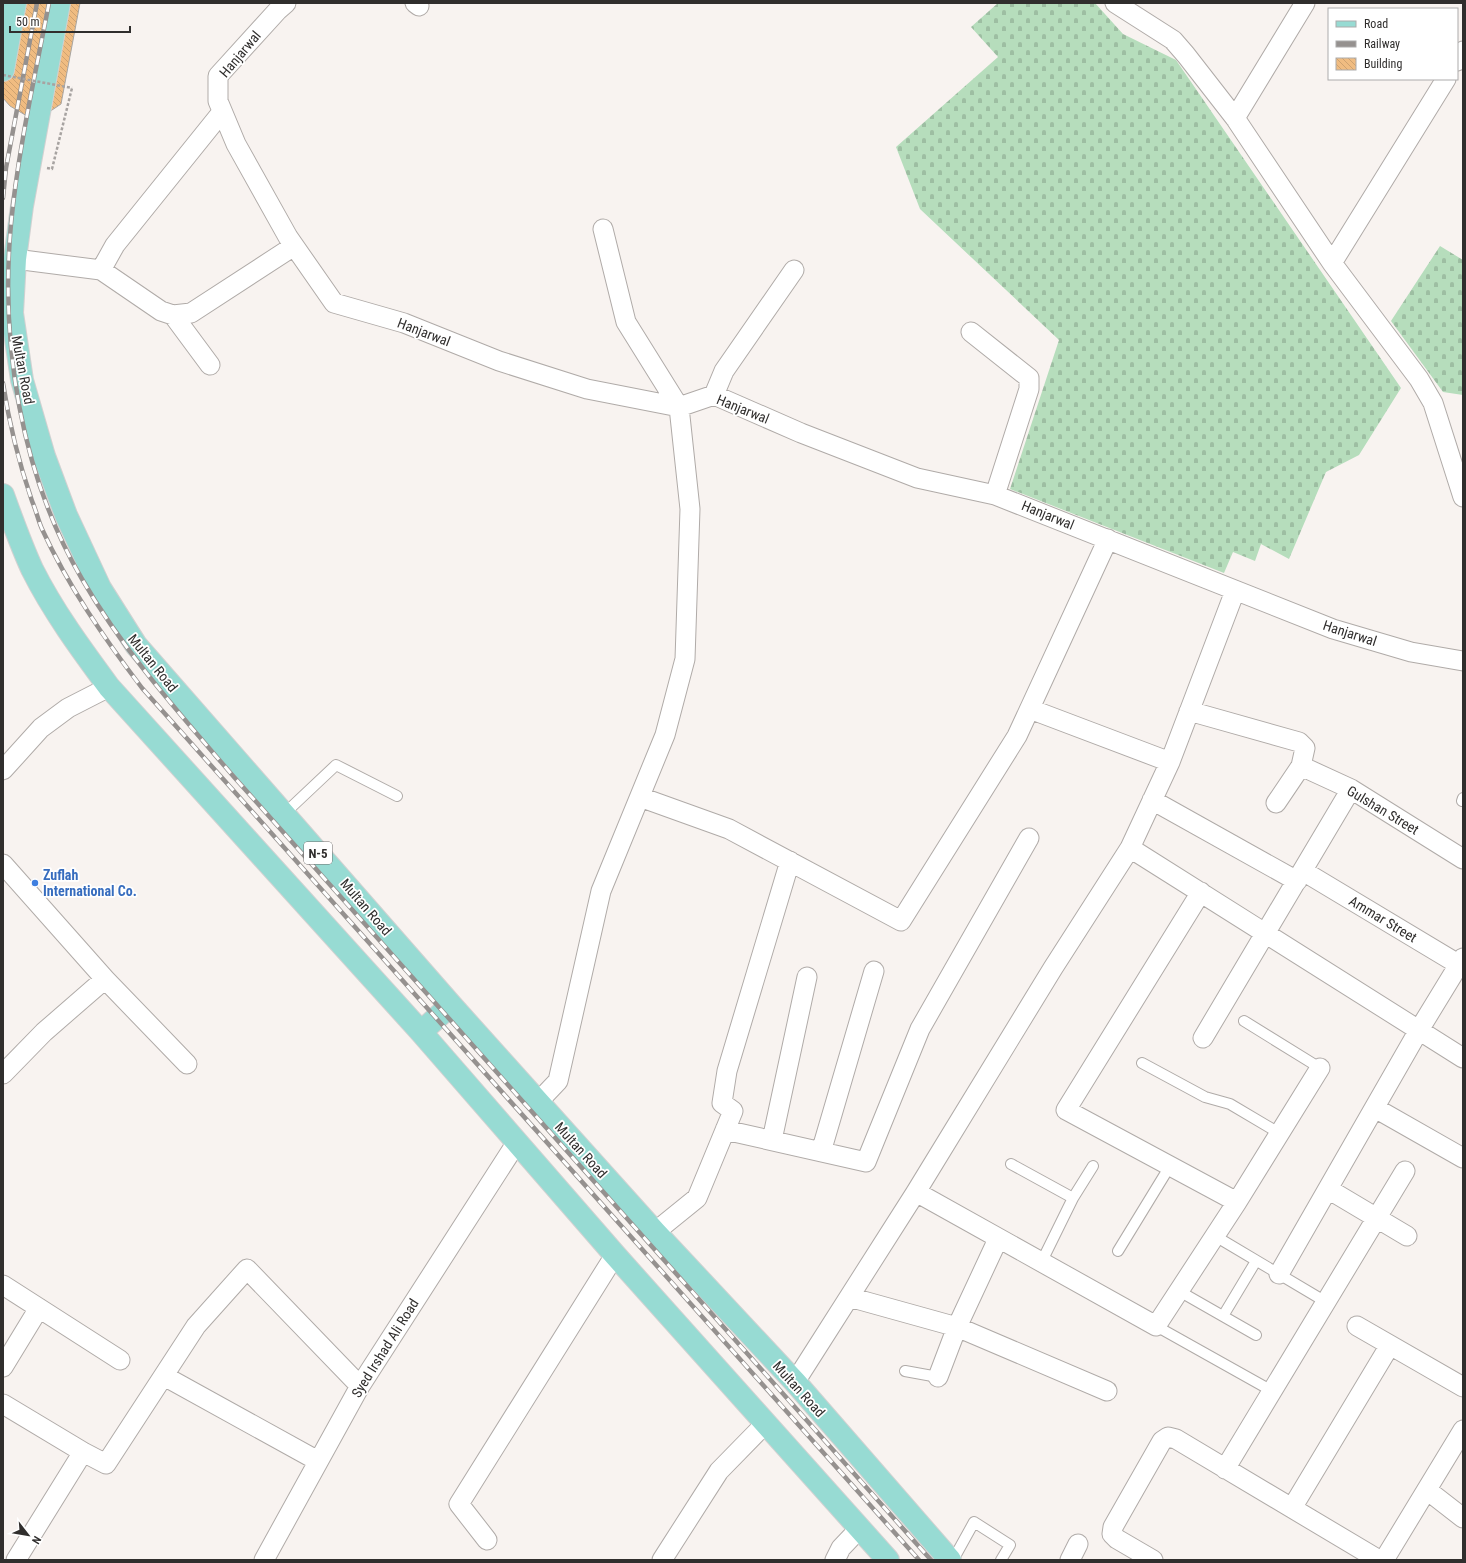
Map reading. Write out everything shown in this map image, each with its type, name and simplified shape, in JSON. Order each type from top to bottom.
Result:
[{"type":"main road","points":[[3,70],[15,3]]},
{"type":"main road","name":"Multan Road","points":[[59,3],[22,206],[12,313],[22,380],[44,456],[66,515],[100,588],[136,645],[451,1005],[655,1232],[795,1382],[950,1560]]},
{"type":"main road","points":[[3,495],[14,527],[32,569],[77,643],[109,687],[421,1032],[615,1255],[888,1560]]},
{"type":"main road","points":[[421,1032],[451,1005]]},
{"type":"street","name":"Hanjarwal","points":[[286,3],[218,76],[218,101],[236,144],[294,246],[334,303],[404,323],[499,361],[587,389],[679,407],[714,395],[801,433],[916,478],[995,494],[1333,629],[1411,652],[1463,661]]},
{"type":"street","points":[[1116,3],[1136,8],[1173,40],[1235,118],[1332,262],[1423,385],[1433,403],[1463,497]]},
{"type":"street","points":[[1235,118],[1305,3]]},
{"type":"street","points":[[1332,262],[1445,80]]},
{"type":"street","points":[[101,270],[114,245],[222,112]]},
{"type":"street","points":[[538,1102],[558,1081],[601,891],[665,735],[685,659],[690,509],[679,407],[626,322],[603,229]]},
{"type":"street","points":[[16,259],[101,270],[161,311],[173,315],[191,313],[294,246]]},
{"type":"street","points":[[714,395],[724,371],[794,270]]},
{"type":"street","points":[[173,315],[210,364]]},
{"type":"street","points":[[972,332],[1029,378],[1029,389],[995,494]]},
{"type":"street","points":[[640,797],[729,829],[901,921],[1017,736],[1108,539]]},
{"type":"street","points":[[795,1382],[916,1192],[1053,968],[1130,848],[1170,762],[1235,591]]},
{"type":"street","points":[[3,770],[41,728],[68,708],[109,687]]},
{"type":"street","points":[[1030,709],[1170,762]]},
{"type":"street","points":[[1189,711],[1299,742],[1305,748],[1301,766],[1276,803]]},
{"type":"street","name":"Gulshan Street","points":[[1301,766],[1351,789],[1463,859]]},
{"type":"street","points":[[1203,1038],[1351,789]]},
{"type":"street","name":"Ammar Street","points":[[1152,800],[1300,876],[1462,963]]},
{"type":"street","points":[[725,1130],[866,1162],[920,1029],[1028,838]]},
{"type":"street","points":[[1130,848],[1463,1058]]},
{"type":"street","points":[[655,1232],[697,1198],[733,1111],[722,1104],[727,1071],[790,862]]},
{"type":"street","points":[[3,864],[105,979],[186,1064]]},
{"type":"street","points":[[1201,892],[1066,1110],[1237,1202]]},
{"type":"street","points":[[1279,1274],[1419,1030],[1462,963]]},
{"type":"street","points":[[821,1152],[874,971]]},
{"type":"street","points":[[772,1140],[807,977]]},
{"type":"street","points":[[3,1074],[44,1032],[105,979]]},
{"type":"street","points":[[916,1192],[1156,1326],[1237,1202],[1320,1068]]},
{"type":"street","points":[[1375,1108],[1463,1158]]},
{"type":"street","name":"Syed Irshad Ali Road","points":[[264,1560],[360,1386],[517,1142]]},
{"type":"street","points":[[1225,1469],[1405,1171]]},
{"type":"street","points":[[1328,1189],[1407,1236]]},
{"type":"street","points":[[938,1378],[957,1327],[998,1239]]},
{"type":"street","points":[[487,1540],[458,1504],[615,1255]]},
{"type":"street","points":[[3,1404],[83,1452],[106,1464],[196,1326],[247,1269],[360,1386]]},
{"type":"street","points":[[3,1285],[120,1360]]},
{"type":"street","points":[[849,1297],[957,1327],[1107,1391]]},
{"type":"street","points":[[3,1367],[40,1308]]},
{"type":"street","points":[[1357,1326],[1463,1387]]},
{"type":"street","points":[[1292,1508],[1390,1345]]},
{"type":"street","points":[[164,1376],[318,1461]]},
{"type":"street","points":[[662,1560],[719,1471],[766,1423]]},
{"type":"street","points":[[1384,1560],[1463,1430]]},
{"type":"street","points":[[1147,1558],[1117,1539],[1112,1534],[1113,1528],[1162,1441],[1168,1437],[1176,1439],[1379,1560]]},
{"type":"street","points":[[16,1560],[83,1452]]},
{"type":"street","points":[[1427,1490],[1463,1518]]},
{"type":"street","points":[[835,1560],[841,1548],[860,1528]]},
{"type":"lane","points":[[284,814],[336,765],[397,796]]},
{"type":"lane","points":[[1244,1021],[1320,1068]]},
{"type":"lane","points":[[1142,1063],[1205,1097],[1230,1104],[1279,1133]]},
{"type":"lane","points":[[1012,1164],[1073,1198]]},
{"type":"lane","points":[[1041,1263],[1073,1198],[1093,1166]]},
{"type":"lane","points":[[1118,1251],[1170,1166]]},
{"type":"lane","points":[[1214,1236],[1326,1302]]},
{"type":"lane","points":[[1223,1316],[1256,1261]]},
{"type":"lane","points":[[1179,1291],[1256,1335]]},
{"type":"lane","points":[[1156,1326],[1272,1391]]},
{"type":"lane","points":[[905,1371],[938,1378]]},
{"type":"lane","points":[[953,1560],[974,1522],[1010,1545],[1001,1560]]},
{"type":"path","points":[[3,75],[72,88],[56,155]]},
{"type":"green space","points":[[998,3],[1095,3],[1123,34],[1176,60],[1401,388],[1359,455],[1326,472],[1289,559],[1261,544],[1255,561],[1233,552],[1224,573],[1010,489],[1059,340],[920,209],[896,147],[998,57],[971,27]]},
{"type":"green space","points":[[1440,246],[1463,260],[1463,395],[1443,392],[1391,321]]},
{"type":"building","points":[[11,3],[80,3],[61,104],[49,112],[35,117],[27,116],[10,106],[3,98],[3,47]]},
{"type":"railway","points":[[3,198],[6,168],[37,3]]},
{"type":"railway","points":[[49,3],[27,113],[14,196],[8,269],[9,315],[13,362],[20,408],[30,453],[44,497],[61,539],[82,579],[98,606],[134,657],[234,777],[931,1560]]},
{"type":"railway","points":[[3,383],[11,428],[19,458],[27,487],[42,529],[75,591],[114,650],[142,688],[919,1560]]},
{"type":"place","name":"Zuflah International Co.","points":[[35,883]]}]
